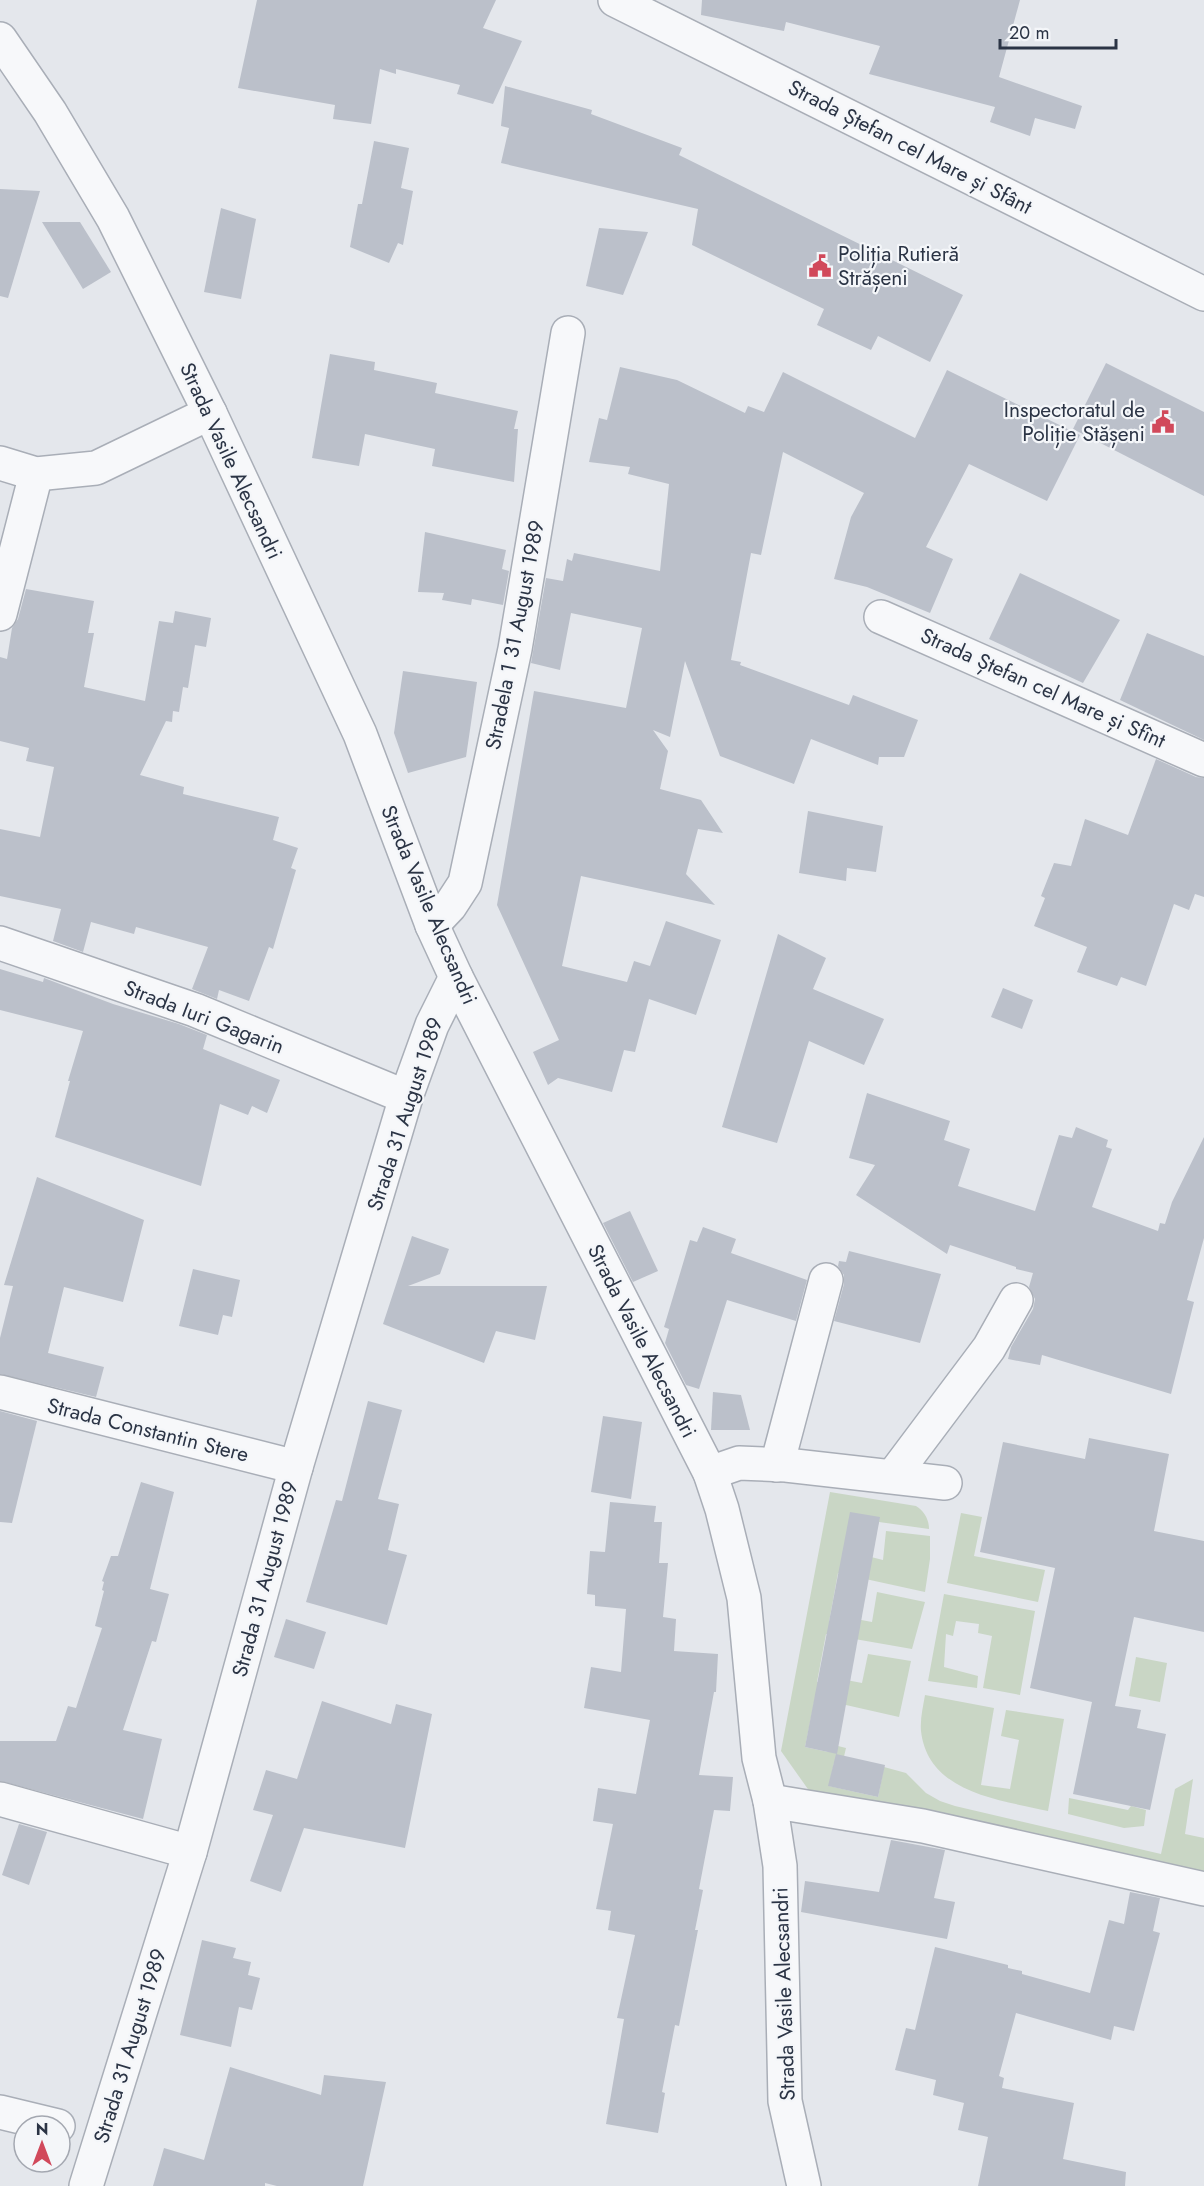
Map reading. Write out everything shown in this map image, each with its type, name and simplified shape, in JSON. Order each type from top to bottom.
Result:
[{"type":"street","name":"Strada Ștefan cel Mare și Sfânt","points":[[615,0],[1204,294]]},
{"type":"street","name":"Strada Vasile Alecsandri","points":[[0,39],[50,112],[112,218],[210,413],[360,735],[432,925],[456,977],[710,1473],[722,1509],[744,1598],[759,1758],[770,1801],[780,1866],[785,2101],[804,2186]]},
{"type":"street","name":"Stradela 1 31 August 1989","points":[[432,925],[450,906],[465,883],[515,649],[568,333]]},
{"type":"street","points":[[0,463],[36,474],[96,468],[210,413]]},
{"type":"street","points":[[0,614],[36,474]]},
{"type":"street","name":"Strada Ștefan cel Mare și Sfînt","points":[[881,617],[1204,760]]},
{"type":"street","name":"Strada Iuri Gagarin","points":[[0,943],[195,1010],[406,1097]]},
{"type":"street","name":"Strada 31 August 1989","points":[[86,2186],[190,1852],[296,1467],[406,1097],[432,1025],[456,977]]},
{"type":"street","points":[[777,1465],[826,1280]]},
{"type":"street","points":[[893,1476],[989,1348],[1016,1300]]},
{"type":"street","name":"Strada Constantin Stere","points":[[0,1392],[296,1467]]},
{"type":"street","points":[[710,1473],[739,1463],[893,1476],[945,1483]]},
{"type":"street","points":[[0,1799],[190,1852]]},
{"type":"street","points":[[770,1801],[923,1826],[1204,1889]]},
{"type":"street","points":[[72,2129],[102,2136]]},
{"type":"green space","points":[[830,1492],[916,1506],[925,1516],[929,1529],[879,1522],[867,1556],[883,1560],[886,1531],[930,1536],[930,1559],[925,1592],[838,1573],[829,1622],[856,1619],[872,1622],[877,1592],[925,1602],[912,1649],[826,1634],[817,1682],[841,1679],[862,1683],[868,1654],[911,1661],[899,1717],[815,1698],[805,1747],[828,1752],[830,1744],[846,1748],[842,1765],[834,1763],[829,1786],[878,1797],[884,1767],[906,1773],[926,1793],[955,1806],[1161,1854],[1175,1789],[1193,1779],[1185,1834],[1204,1838],[1204,1879],[810,1792],[781,1751]]},
{"type":"green space","points":[[961,1513],[982,1517],[974,1556],[1045,1570],[1038,1602],[947,1583]]},
{"type":"green space","points":[[944,1594],[1035,1611],[1020,1695],[983,1688],[992,1636],[978,1633],[979,1624],[956,1621],[953,1636],[946,1634],[944,1667],[978,1676],[977,1688],[928,1681]]},
{"type":"green space","points":[[1136,1657],[1167,1663],[1160,1702],[1129,1696]]},
{"type":"green space","points":[[925,1695],[994,1708],[981,1785],[1010,1789],[1019,1740],[1001,1736],[1006,1710],[1064,1719],[1048,1811],[1009,1803],[969,1790],[952,1781],[937,1768],[926,1752],[921,1731]]},
{"type":"green space","points":[[1069,1798],[1128,1810],[1131,1806],[1146,1810],[1144,1826],[1124,1828],[1068,1814]]},
{"type":"building","points":[[257,0],[496,0],[483,28],[522,41],[493,104],[457,94],[460,85],[396,69],[396,74],[380,69],[371,124],[333,119],[335,105],[238,88]]},
{"type":"building","points":[[702,0],[1020,0],[999,77],[1082,106],[1075,129],[1035,118],[1030,136],[990,122],[995,107],[869,74],[880,46],[786,22],[784,31],[701,15]]},
{"type":"building","points":[[505,86],[592,110],[591,114],[682,148],[679,155],[963,295],[930,362],[878,336],[871,350],[817,325],[824,309],[692,245],[698,209],[501,163],[509,128],[501,126]]},
{"type":"building","points":[[374,141],[409,148],[401,188],[413,191],[403,245],[398,243],[389,263],[350,247],[358,204],[362,204]]},
{"type":"building","points":[[0,189],[40,191],[8,298],[0,296]]},
{"type":"building","points":[[221,208],[256,219],[241,299],[204,292]]},
{"type":"building","points":[[42,222],[80,222],[111,272],[83,289]]},
{"type":"building","points":[[599,228],[648,232],[623,295],[586,286]]},
{"type":"building","points":[[330,354],[375,362],[374,370],[437,383],[435,393],[518,411],[514,429],[518,429],[514,482],[432,466],[435,449],[365,434],[359,466],[312,458]]},
{"type":"building","points":[[1106,363],[1204,412],[1204,496],[1073,429]]},
{"type":"building","points":[[620,367],[677,380],[745,413],[748,406],[764,412],[783,372],[915,438],[947,370],[1080,435],[1047,501],[969,464],[926,547],[953,559],[930,613],[867,587],[834,579],[851,517],[864,493],[783,452],[761,555],[751,553],[731,660],[849,705],[853,695],[918,720],[904,757],[879,757],[878,765],[811,739],[794,784],[720,756],[685,661],[670,737],[653,730],[668,751],[660,789],[701,800],[723,833],[698,829],[686,874],[715,905],[581,876],[562,966],[627,982],[634,961],[650,966],[666,921],[721,940],[696,1015],[649,999],[635,1052],[624,1050],[612,1092],[558,1078],[548,1085],[533,1052],[559,1040],[497,905],[534,691],[626,708],[642,628],[571,613],[560,670],[531,663],[546,578],[563,581],[567,559],[572,561],[574,553],[660,571],[669,484],[628,474],[630,467],[589,462],[599,418],[607,420]]},
{"type":"building","points":[[425,532],[506,550],[502,569],[509,571],[503,605],[472,599],[471,605],[442,600],[444,593],[418,592]]},
{"type":"building","points":[[1020,573],[1120,620],[1083,683],[989,639]]},
{"type":"building","points":[[26,589],[94,601],[88,633],[94,633],[84,687],[145,701],[159,621],[173,623],[175,611],[211,618],[206,647],[195,645],[188,688],[183,687],[179,712],[173,711],[172,722],[166,721],[140,775],[184,787],[183,794],[279,817],[273,840],[298,848],[291,868],[296,870],[273,949],[269,947],[249,1001],[219,990],[217,999],[192,989],[208,947],[136,927],[134,934],[91,922],[83,952],[53,941],[61,909],[0,896],[0,829],[40,837],[54,767],[26,761],[29,748],[0,741],[0,657],[7,659],[12,628],[18,619]]},
{"type":"building","points":[[1147,633],[1204,656],[1204,740],[1120,700]]},
{"type":"building","points":[[403,671],[477,682],[466,757],[408,773],[394,733]]},
{"type":"building","points":[[1156,759],[1196,777],[1204,778],[1204,897],[1195,894],[1189,910],[1174,904],[1146,986],[1121,977],[1117,986],[1077,972],[1087,947],[1034,926],[1045,898],[1041,896],[1054,863],[1071,866],[1085,819],[1128,835]]},
{"type":"building","points":[[808,811],[883,826],[876,872],[847,868],[846,881],[799,873]]},
{"type":"building","points":[[778,934],[826,958],[813,989],[884,1019],[864,1065],[809,1041],[777,1143],[722,1127]]},
{"type":"building","points":[[0,969],[43,982],[44,978],[207,1035],[203,1049],[280,1080],[267,1113],[252,1106],[248,1115],[220,1104],[201,1186],[55,1137],[83,1031],[0,1010]]},
{"type":"building","points":[[1003,988],[1033,1000],[1022,1029],[991,1017]]},
{"type":"building","points":[[867,1093],[950,1121],[944,1140],[970,1149],[958,1186],[1035,1211],[1059,1135],[1072,1138],[1076,1127],[1108,1140],[1106,1147],[1112,1149],[1092,1207],[1158,1231],[1160,1223],[1165,1224],[1172,1202],[1204,1137],[1204,1238],[1187,1300],[1194,1302],[1171,1394],[1042,1355],[1040,1365],[1008,1359],[1011,1347],[1033,1309],[1035,1299],[1029,1287],[1033,1273],[950,1245],[947,1254],[856,1195],[875,1165],[849,1158]]},
{"type":"building","points":[[37,1177],[144,1220],[123,1302],[64,1287],[48,1353],[104,1367],[96,1397],[0,1374],[0,1338],[13,1286],[4,1285]]},
{"type":"building","points":[[630,1211],[658,1271],[633,1282],[603,1223]]},
{"type":"building","points":[[703,1227],[736,1239],[731,1253],[807,1280],[796,1321],[727,1300],[699,1389],[686,1385],[665,1343],[669,1329],[664,1327],[690,1240],[697,1242]]},
{"type":"building","points":[[412,1236],[449,1249],[440,1274],[408,1286],[547,1286],[535,1340],[496,1331],[484,1363],[383,1324]]},
{"type":"building","points":[[849,1251],[941,1274],[920,1343],[834,1321],[844,1284],[844,1275],[838,1266],[839,1261],[846,1262]]},
{"type":"building","points":[[193,1269],[240,1280],[232,1317],[223,1315],[218,1335],[179,1326]]},
{"type":"building","points":[[713,1392],[741,1395],[750,1430],[711,1430]]},
{"type":"building","points":[[368,1401],[402,1410],[378,1499],[399,1504],[388,1550],[407,1555],[387,1625],[306,1602],[336,1500],[342,1501]]},
{"type":"building","points":[[0,1411],[37,1421],[12,1523],[0,1522]]},
{"type":"building","points":[[603,1416],[642,1422],[631,1499],[591,1492]]},
{"type":"building","points":[[1089,1438],[1169,1454],[1154,1531],[1204,1541],[1204,1632],[1134,1617],[1115,1706],[1141,1710],[1137,1728],[1166,1734],[1150,1810],[1073,1794],[1092,1702],[1030,1688],[1055,1568],[980,1552],[1003,1442],[1085,1459]]},
{"type":"building","points":[[141,1482],[174,1492],[150,1589],[169,1594],[156,1642],[152,1641],[123,1730],[162,1739],[143,1819],[0,1781],[0,1741],[56,1741],[68,1706],[76,1708],[102,1628],[95,1626],[104,1591],[102,1581],[111,1556],[118,1556]]},
{"type":"building","points":[[610,1502],[656,1506],[654,1522],[662,1522],[659,1563],[668,1563],[663,1617],[676,1619],[674,1651],[718,1654],[716,1692],[714,1692],[699,1775],[733,1777],[730,1811],[714,1810],[699,1889],[703,1890],[695,1930],[698,1930],[679,2026],[675,2025],[662,2092],[665,2093],[658,2133],[606,2124],[624,2019],[617,2018],[635,1935],[608,1930],[611,1911],[596,1909],[613,1824],[593,1821],[598,1788],[636,1794],[650,1720],[584,1708],[591,1667],[621,1672],[626,1609],[595,1606],[595,1595],[587,1594],[590,1551],[605,1552]]},
{"type":"building","points":[[850,1512],[880,1517],[837,1754],[805,1747]]},
{"type":"building","points":[[286,1619],[326,1632],[314,1669],[274,1657]]},
{"type":"building","points":[[322,1701],[391,1724],[396,1704],[432,1714],[405,1848],[304,1828],[281,1892],[250,1881],[273,1815],[253,1810],[266,1770],[297,1779]]},
{"type":"building","points":[[836,1754],[885,1765],[878,1797],[828,1786]]},
{"type":"building","points":[[19,1824],[47,1832],[29,1885],[2,1875]]},
{"type":"building","points":[[891,1840],[945,1850],[934,1898],[955,1902],[947,1939],[801,1912],[805,1881],[879,1892]]},
{"type":"building","points":[[1130,1892],[1160,1898],[1153,1931],[1160,1933],[1134,2031],[1114,2026],[1111,2040],[1016,2013],[999,2076],[1004,2078],[1002,2088],[1074,2103],[1063,2159],[1126,2172],[1125,2186],[978,2186],[988,2137],[958,2130],[964,2103],[933,2095],[936,2080],[895,2070],[906,2028],[915,2030],[935,1947],[1008,1965],[1008,1968],[1022,1971],[1022,1974],[1090,1993],[1109,1920],[1124,1924]]},
{"type":"building","points":[[202,1940],[236,1948],[233,1958],[251,1962],[248,1975],[260,1978],[252,2010],[239,2007],[231,2047],[180,2035]]},
{"type":"building","points":[[230,2067],[321,2095],[324,2075],[386,2082],[363,2186],[277,2186],[265,2183],[265,2186],[153,2186],[164,2148],[204,2160]]},
{"type":"place","name":"Poliția Rutieră Strășeni","points":[[820,266]]},
{"type":"place","name":"Inspectoratul de Poliție Stășeni","points":[[1163,422]]}]
